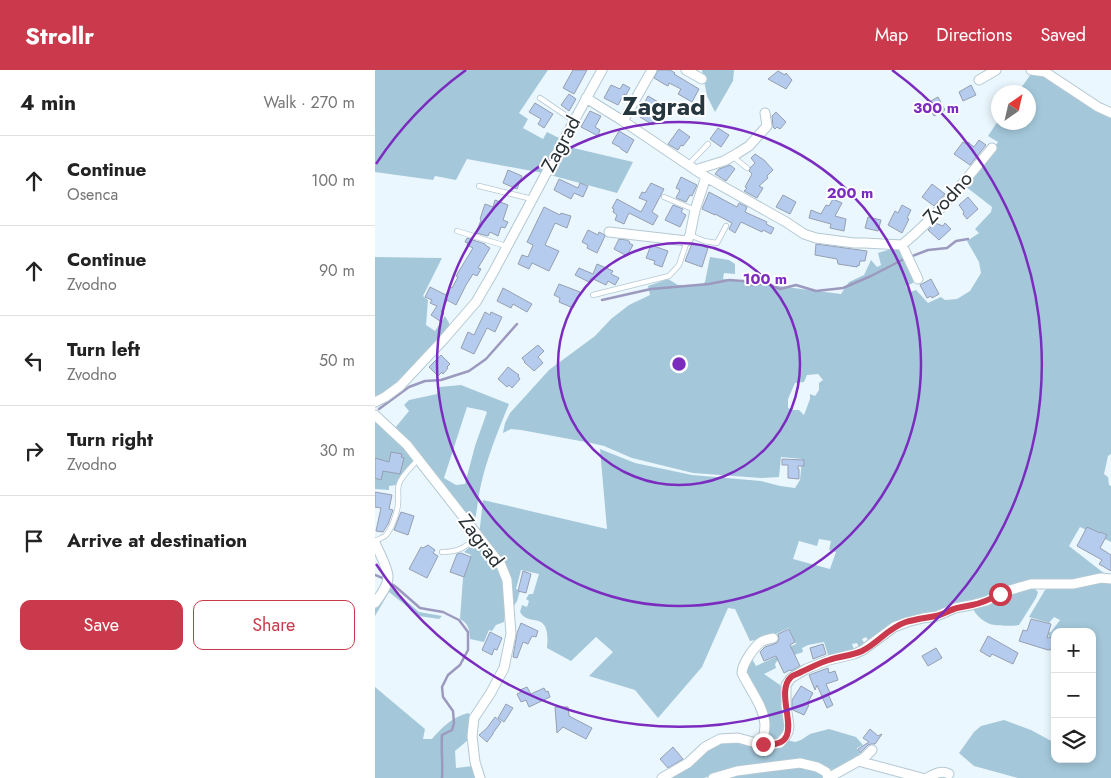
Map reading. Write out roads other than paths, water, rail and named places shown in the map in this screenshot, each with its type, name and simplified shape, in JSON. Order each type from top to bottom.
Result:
[{"type":"street","name":"Zagrad","points":[[375,402],[400,386],[476,302],[602,70]]},
{"type":"street","points":[[623,121],[651,70]]},
{"type":"street","points":[[686,70],[702,79]]},
{"type":"street","points":[[979,80],[996,70]]},
{"type":"street","points":[[1031,70],[1045,72],[1098,107],[1111,113]]},
{"type":"street","name":"Zagrad","points":[[586,98],[706,177],[804,234],[825,240],[902,245]]},
{"type":"street","points":[[692,167],[724,162],[749,146],[767,126],[765,113]]},
{"type":"street","name":"Zvodno","points":[[902,245],[914,235],[961,185],[992,148]]},
{"type":"street","points":[[609,232],[688,238],[706,177]]},
{"type":"street","points":[[902,245],[918,279]]},
{"type":"street","name":"Zagrad","points":[[375,415],[407,445],[501,565],[507,580],[511,634],[504,668],[475,718],[472,736],[475,762],[480,778]]},
{"type":"street","points":[[375,542],[385,568],[386,582],[375,603]]},
{"type":"street","points":[[662,778],[688,763],[705,747],[720,739],[738,738],[763,744],[779,743],[788,732],[786,686],[791,678],[806,669],[829,660],[863,650],[894,627],[907,622],[937,616],[955,608],[986,601],[1009,590],[1031,584],[1073,584],[1101,578],[1111,579]]},
{"type":"street","points":[[763,744],[765,724],[761,709],[755,694],[742,673],[742,669],[747,659],[761,642],[773,638]]},
{"type":"street","points":[[713,778],[737,770],[800,763],[822,769],[826,772],[828,778],[859,761],[872,750]]},
{"type":"street","points":[[859,761],[922,778]]},
{"type":"street","points":[[927,778],[940,772],[949,774]]},
{"type":"lane","points":[[540,98],[574,120]]},
{"type":"lane","points":[[692,167],[708,144]]},
{"type":"lane","points":[[732,156],[747,168]]},
{"type":"lane","points":[[479,186],[532,199]]},
{"type":"lane","points":[[664,197],[695,210]]},
{"type":"lane","points":[[593,294],[669,276],[679,265],[688,238],[717,243],[726,226]]},
{"type":"lane","points":[[457,231],[507,247]]},
{"type":"lane","points":[[375,542],[387,535],[398,505],[399,484],[418,459]]},
{"type":"lane","points":[[442,552],[454,552],[466,546],[478,536]]},
{"type":"waterway","points":[[602,300],[651,289],[709,284],[729,280],[743,281],[753,285],[766,283],[780,289],[796,285],[816,291],[843,288],[902,260],[928,250],[947,248],[956,241],[968,239]]},
{"type":"waterway","points":[[379,409],[409,387],[425,381],[441,380],[469,371],[486,359],[517,324]]},
{"type":"waterway","points":[[375,575],[385,579]]},
{"type":"waterway","points":[[389,582],[420,608],[443,612],[459,620],[468,632],[468,650],[460,665],[448,675],[442,687],[443,697],[453,711],[454,723],[452,730],[442,735],[442,778]]},
{"type":"district","name":"Zagrad","points":[[664,106]]}]
